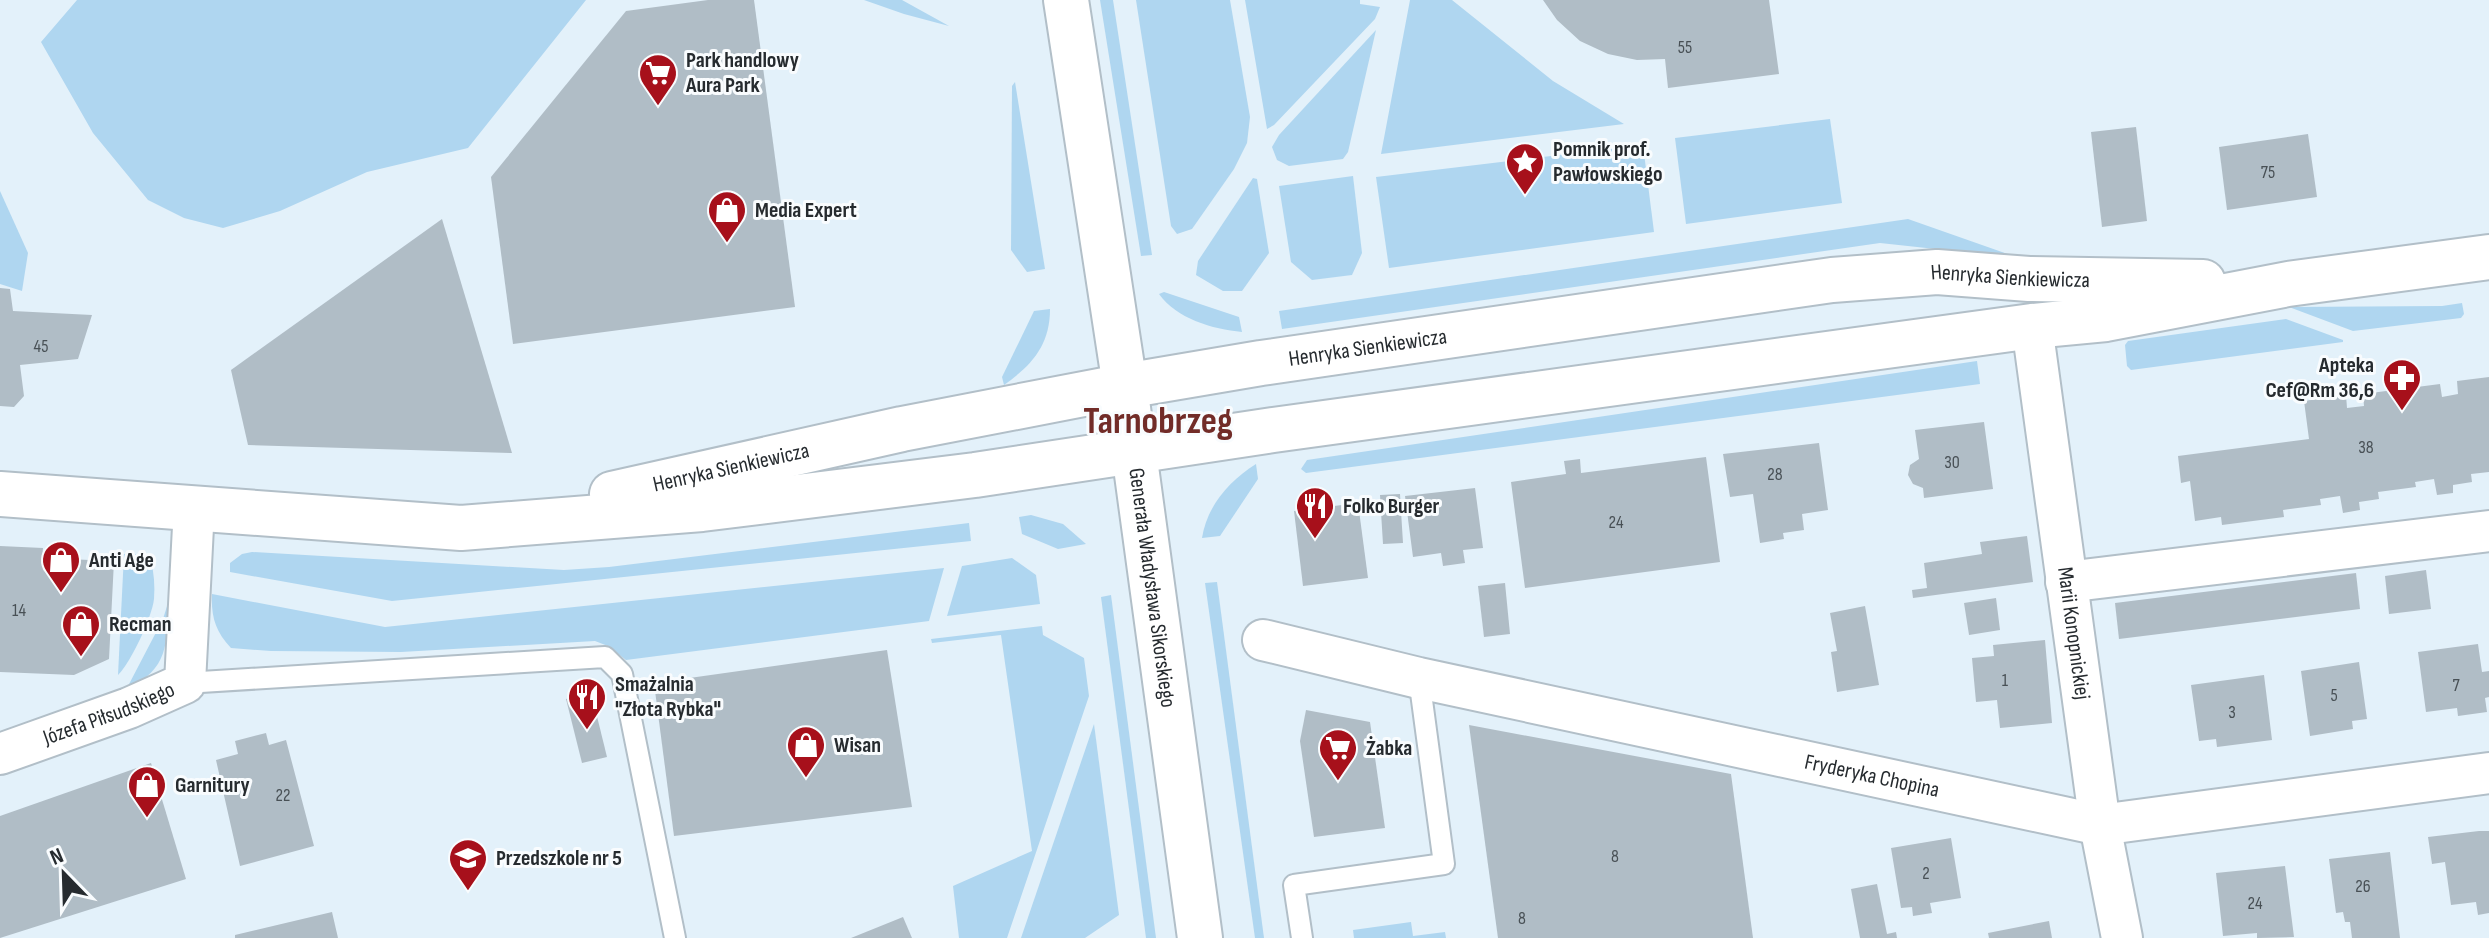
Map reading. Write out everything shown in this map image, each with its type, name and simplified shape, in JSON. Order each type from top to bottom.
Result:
[{"type":"street","name":"Generała Władysława Sikorskiego","points":[[1066,0],[1125,386],[1200,938]]},
{"type":"street","name":"Henryka Sienkiewicza","points":[[0,494],[461,528],[702,509],[1134,453],[1273,430],[2032,326],[2106,319],[2288,284],[2489,257]]},
{"type":"street","name":"Henryka Sienkiewicza","points":[[461,528],[902,429],[1125,386],[1261,363],[1832,280],[1937,272],[2029,279],[2288,284]]},
{"type":"street","name":"Marii Konopnickiej","points":[[2032,326],[2100,825],[2122,938]]},
{"type":"street","name":"Józefa Piłsudskiego","points":[[0,754],[129,708],[185,683],[194,507]]},
{"type":"street","points":[[2066,582],[2489,531]]},
{"type":"street","name":"Fryderyka Chopina","points":[[1263,640],[1419,678],[2100,825],[2489,773]]},
{"type":"lane","points":[[185,683],[605,657],[622,674],[675,938]]},
{"type":"lane","points":[[1302,938],[1294,885],[1444,864],[1419,678]]},
{"type":"shaded area","points":[[77,0],[586,0],[468,148],[367,172],[280,211],[223,228],[184,218],[148,200],[93,133],[41,42]]},
{"type":"shaded area","points":[[864,0],[902,0],[949,26],[904,14]]},
{"type":"shaded area","points":[[1100,0],[1113,0],[1152,255],[1141,256]]},
{"type":"shaded area","points":[[1136,0],[1230,0],[1250,117],[1247,143],[1234,169],[1192,229],[1177,234],[1171,226]]},
{"type":"shaded area","points":[[1245,0],[1360,0],[1360,4],[1380,7],[1375,19],[1267,129]]},
{"type":"shaded area","points":[[1410,0],[1452,0],[1553,81],[1624,124],[1381,154]]},
{"type":"shaded area","points":[[1376,30],[1348,152],[1343,159],[1289,166],[1277,160],[1272,147],[1279,135]]},
{"type":"shaded area","points":[[1015,82],[1045,269],[1027,272],[1011,250],[1012,86]]},
{"type":"shaded area","points":[[1830,119],[1842,203],[1686,224],[1675,138]]},
{"type":"shaded area","points":[[1643,145],[1654,232],[1389,268],[1376,177]]},
{"type":"shaded area","points":[[1353,176],[1362,253],[1352,275],[1312,280],[1291,262],[1279,186]]},
{"type":"shaded area","points":[[1253,178],[1257,179],[1269,253],[1242,291],[1223,291],[1196,275],[1198,261]]},
{"type":"shaded area","points":[[0,191],[28,253],[22,291],[0,284]]},
{"type":"shaded area","points":[[1908,219],[2019,258],[1880,243],[1282,329],[1279,311]]},
{"type":"shaded area","points":[[1164,292],[1239,317],[1242,332],[1207,325],[1185,316],[1159,294]]},
{"type":"shaded area","points":[[2462,303],[2464,314],[2461,318],[2353,331],[2289,307],[2442,306]]},
{"type":"shaded area","points":[[1050,309],[1047,333],[1038,353],[1004,385],[1002,377],[1034,311]]},
{"type":"shaded area","points":[[2286,319],[2343,342],[2131,370],[2127,366],[2125,345],[2128,341]]},
{"type":"shaded area","points":[[1977,361],[1980,384],[1306,473],[1301,469],[1307,460]]},
{"type":"shaded area","points":[[1256,464],[1258,479],[1220,536],[1202,538],[1209,515],[1221,495]]},
{"type":"shaded area","points":[[1031,515],[1063,524],[1086,544],[1058,549],[1022,534],[1019,517]]},
{"type":"shaded area","points":[[969,523],[971,541],[392,601],[230,572],[230,563],[242,554],[252,552],[564,570]]},
{"type":"shaded area","points":[[124,554],[139,554],[151,561],[154,594],[140,639],[118,675]]},
{"type":"shaded area","points":[[1012,558],[1036,575],[1040,604],[947,616],[962,566]]},
{"type":"shaded area","points":[[944,568],[929,621],[626,660],[608,646],[595,641],[401,652],[231,648],[218,629],[212,602],[212,594],[385,627]]},
{"type":"shaded area","points":[[1217,582],[1264,938],[1255,938],[1205,583]]},
{"type":"shaded area","points":[[1111,595],[1156,938],[1146,938],[1101,597]]},
{"type":"shaded area","points":[[168,603],[163,654],[151,673],[127,688],[163,619]]},
{"type":"shaded area","points":[[1042,626],[1043,635],[1084,658],[1089,696],[1007,938],[959,938],[953,886],[1032,851],[1001,635],[932,643],[931,639]]},
{"type":"shaded area","points":[[1094,724],[1119,915],[1085,938],[1021,938]]},
{"type":"shaded area","points":[[1411,922],[1413,936],[1445,932],[1446,938],[1354,938],[1353,930]]},
{"type":"building","name":"Park handlowy Aura Park","points":[[708,0],[754,0],[795,307],[513,344],[491,177],[626,11]]},
{"type":"building","points":[[1543,0],[1769,0],[1779,74],[1668,88],[1665,59],[1637,60],[1608,54],[1580,41],[1557,20]]},
{"type":"building","points":[[2136,127],[2147,221],[2102,227],[2091,132]]},
{"type":"building","points":[[2308,134],[2317,197],[2227,210],[2219,147]]},
{"type":"building","points":[[442,219],[512,453],[248,445],[231,370]]},
{"type":"building","points":[[0,288],[10,289],[13,311],[92,315],[78,359],[20,365],[24,396],[14,407],[0,406]]},
{"type":"building","points":[[2489,377],[2489,472],[2471,474],[2472,482],[2453,485],[2453,493],[2437,495],[2434,479],[2415,482],[2416,487],[2378,492],[2379,499],[2359,502],[2360,510],[2343,513],[2340,496],[2320,499],[2321,505],[2283,510],[2284,517],[2222,525],[2221,517],[2195,521],[2190,481],[2181,483],[2178,456],[2309,439],[2304,401],[2346,395],[2347,408],[2364,406],[2363,394],[2440,384],[2442,397],[2458,394],[2457,381]]},
{"type":"building","points":[[1984,422],[1993,489],[1924,498],[1923,488],[1913,484],[1908,475],[1910,465],[1919,459],[1915,430]]},
{"type":"building","points":[[1819,443],[1828,510],[1802,514],[1804,530],[1783,533],[1784,539],[1760,543],[1753,494],[1730,497],[1723,454]]},
{"type":"building","points":[[1706,457],[1720,562],[1525,588],[1511,482],[1566,474],[1564,461],[1580,459],[1581,473]]},
{"type":"building","points":[[1475,488],[1483,548],[1463,550],[1465,563],[1443,566],[1441,553],[1413,557],[1405,496]]},
{"type":"building","points":[[1400,494],[1403,543],[1383,544],[1380,495]]},
{"type":"building","points":[[1358,503],[1368,578],[1303,586],[1294,511]]},
{"type":"building","points":[[2027,536],[2033,582],[1913,598],[1912,590],[1927,588],[1924,563],[1982,554],[1980,542]]},
{"type":"building","points":[[0,546],[43,548],[42,558],[114,561],[109,659],[74,675],[0,672]]},
{"type":"building","points":[[2426,570],[2431,609],[2389,614],[2385,576]]},
{"type":"building","points":[[2356,573],[2360,609],[2119,639],[2115,603]]},
{"type":"building","points":[[1505,583],[1510,634],[1484,637],[1478,586]]},
{"type":"building","points":[[1996,598],[2000,630],[1969,635],[1964,603]]},
{"type":"building","points":[[1865,606],[1879,685],[1837,692],[1831,652],[1837,651],[1830,613]]},
{"type":"building","points":[[2045,640],[2052,723],[2000,728],[1997,700],[1976,702],[1972,658],[1994,656],[1993,645]]},
{"type":"building","points":[[2478,644],[2482,672],[2489,671],[2489,697],[2485,698],[2487,712],[2458,716],[2457,708],[2426,712],[2418,652]]},
{"type":"building","points":[[887,650],[912,807],[674,836],[654,683]]},
{"type":"building","points":[[2359,662],[2367,719],[2352,721],[2353,729],[2310,736],[2301,671]]},
{"type":"building","points":[[2264,675],[2272,740],[2217,747],[2216,739],[2199,741],[2191,685]]},
{"type":"building","points":[[591,692],[607,757],[582,763],[566,699]]},
{"type":"building","points":[[1306,710],[1370,722],[1385,828],[1314,837],[1300,741]]},
{"type":"building","points":[[1469,725],[1731,774],[1753,938],[1498,938]]},
{"type":"building","points":[[266,733],[269,745],[286,740],[314,846],[240,866],[216,760],[238,754],[235,741]]},
{"type":"building","points":[[151,763],[186,879],[0,938],[0,816]]},
{"type":"building","points":[[2489,831],[2489,913],[2478,915],[2476,902],[2451,905],[2445,862],[2432,864],[2428,837]]},
{"type":"building","points":[[1951,838],[1961,898],[1930,903],[1932,913],[1913,916],[1912,907],[1901,908],[1891,848]]},
{"type":"building","points":[[2390,852],[2400,938],[2352,938],[2350,922],[2345,922],[2343,912],[2336,913],[2329,859]]},
{"type":"building","points":[[2285,866],[2294,937],[2257,938],[2257,933],[2223,936],[2216,873]]},
{"type":"building","points":[[1877,884],[1887,934],[1896,932],[1897,938],[1860,938],[1851,889]]},
{"type":"building","points":[[332,912],[338,938],[235,938],[235,935]]},
{"type":"building","points":[[903,917],[912,938],[851,938]]},
{"type":"building","points":[[2049,921],[2052,938],[1989,938],[1988,933]]},
{"type":"place","name":"Park handlowy Aura Park","points":[[658,107]]},
{"type":"place","name":"Pomnik prof. Pawłowskiego","points":[[1525,196]]},
{"type":"place","name":"Media Expert","points":[[727,244]]},
{"type":"place","name":"Apteka Cef@Rm 36,6","points":[[2402,412]]},
{"type":"place","name":"Folko Burger","points":[[1315,540]]},
{"type":"place","name":"Anti Age","points":[[61,594]]},
{"type":"place","name":"Recman","points":[[81,658]]},
{"type":"place","name":"Smażalnia \"Złota Rybka\"","points":[[587,731]]},
{"type":"place","name":"Wisan","points":[[806,779]]},
{"type":"place","name":"Żabka","points":[[1338,782]]},
{"type":"place","name":"Garnitury","points":[[147,819]]},
{"type":"place","name":"Przedszkole nr 5","points":[[468,892]]},
{"type":"district","name":"Tarnobrzeg","points":[[1158,421]]}]
